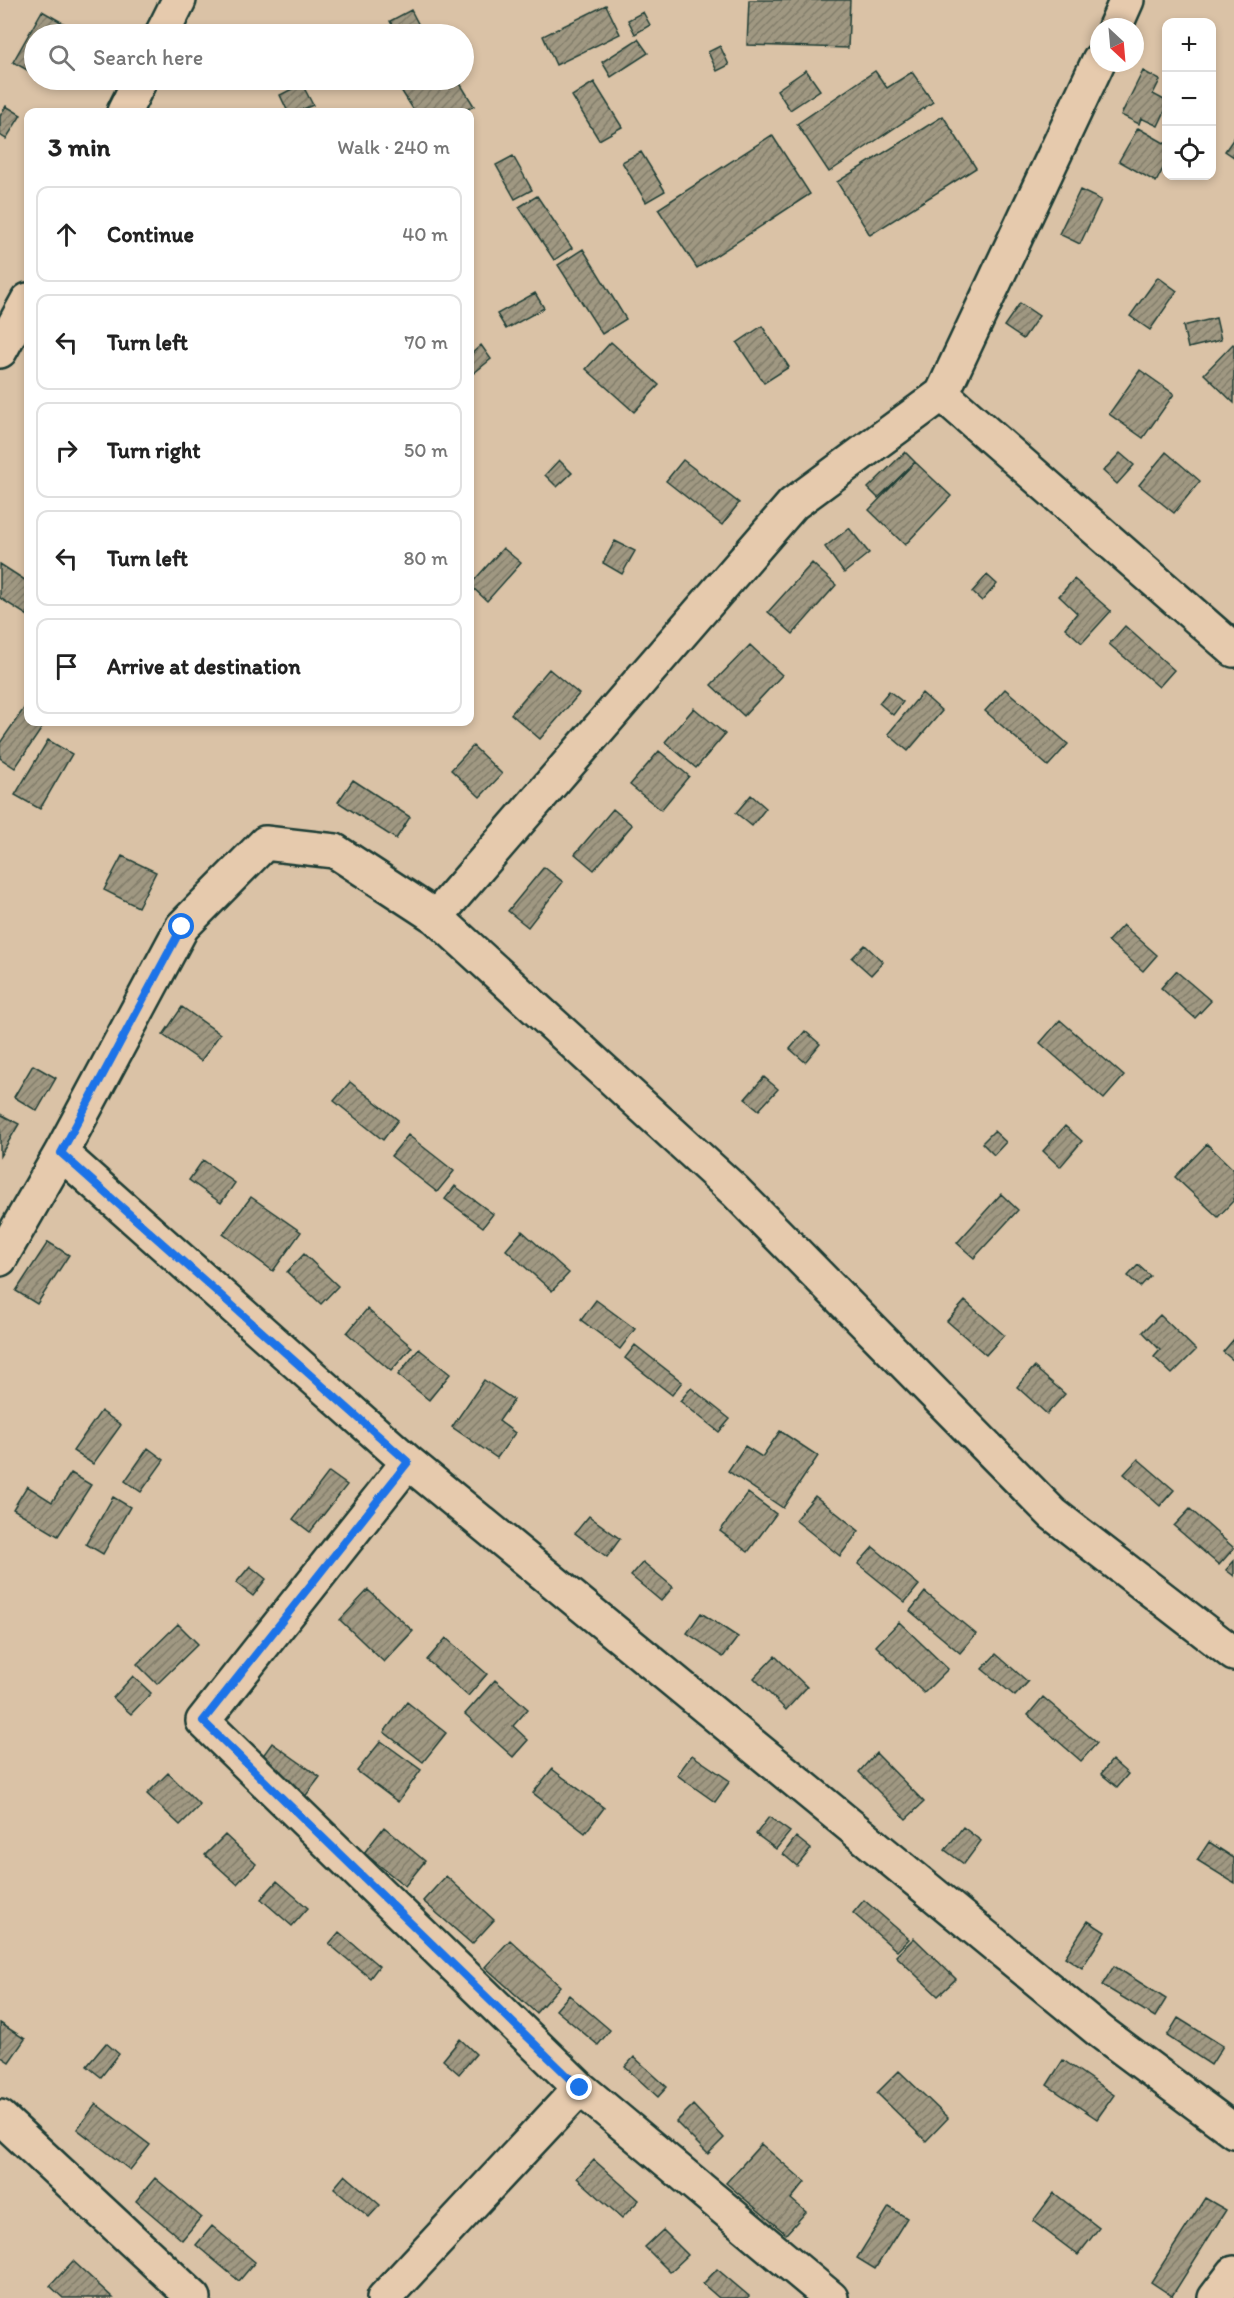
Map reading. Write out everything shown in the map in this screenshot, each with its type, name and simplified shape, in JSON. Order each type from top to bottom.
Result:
[{"type":"street","points":[[167,24],[178,0]]},
{"type":"street","points":[[1118,18],[1127,0]]},
{"type":"street","points":[[436,917],[793,504],[942,394],[1093,72]]},
{"type":"street","points":[[126,108],[135,90]]},
{"type":"street","points":[[0,351],[24,307]]},
{"type":"street","points":[[942,394],[1234,650]]},
{"type":"street","points":[[0,1259],[61,1153],[182,927],[265,843],[334,851],[436,917],[735,1191],[1053,1514],[1234,1654]]},
{"type":"street","points":[[61,1153],[408,1462],[1101,2032],[1234,2131]]},
{"type":"street","points":[[408,1462],[203,1721],[580,2088],[831,2298]]},
{"type":"street","points":[[384,2298],[580,2088]]},
{"type":"street","points":[[0,2116],[194,2298]]},
{"type":"street","points":[[1215,2298],[1234,2273]]},
{"type":"building","points":[[749,0],[850,0],[848,48],[747,45]]},
{"type":"building","points":[[606,5],[620,34],[556,65],[543,36]]},
{"type":"building","points":[[411,10],[418,24],[392,24],[390,21]]},
{"type":"building","points":[[42,11],[65,24],[35,24]]},
{"type":"building","points":[[643,12],[650,25],[635,34],[628,20]]},
{"type":"building","points":[[638,39],[648,53],[611,77],[602,62]]},
{"type":"building","points":[[24,43],[24,68],[13,62]]},
{"type":"building","points":[[720,46],[729,65],[717,71],[708,52]]},
{"type":"building","points":[[806,70],[820,90],[790,110],[777,90]]},
{"type":"building","points":[[875,71],[887,88],[912,72],[933,102],[829,172],[797,124]]},
{"type":"building","points":[[1142,72],[1160,80],[1153,94],[1162,99],[1162,118],[1158,126],[1141,118],[1139,124],[1121,115]]},
{"type":"building","points":[[594,82],[622,127],[599,140],[572,96]]},
{"type":"building","points":[[290,90],[305,90],[313,105],[306,108],[286,108],[280,95]]},
{"type":"building","points":[[401,90],[464,90],[474,106],[470,108],[412,108]]},
{"type":"building","points":[[6,106],[21,115],[6,139],[0,135],[0,116]]},
{"type":"building","points":[[943,116],[976,168],[870,235],[837,182]]},
{"type":"building","points":[[1138,128],[1162,142],[1162,171],[1156,182],[1119,161]]},
{"type":"building","points":[[772,135],[810,194],[697,268],[658,209]]},
{"type":"building","points":[[1234,138],[1234,157],[1225,151]]},
{"type":"building","points":[[641,152],[665,191],[646,202],[622,162]]},
{"type":"building","points":[[513,156],[532,190],[515,199],[496,165]]},
{"type":"building","points":[[1080,190],[1101,200],[1080,244],[1059,234]]},
{"type":"building","points":[[537,196],[572,248],[554,260],[519,207]]},
{"type":"building","points":[[583,249],[626,319],[602,334],[558,265]]},
{"type":"building","points":[[1158,277],[1177,291],[1150,330],[1130,316]]},
{"type":"building","points":[[535,293],[544,308],[506,329],[497,314]]},
{"type":"building","points":[[1020,303],[1039,316],[1023,339],[1004,326]]},
{"type":"building","points":[[1216,318],[1221,340],[1188,348],[1183,326]]},
{"type":"building","points":[[762,326],[789,367],[764,383],[737,343]]},
{"type":"building","points":[[611,342],[659,385],[634,412],[586,369]]},
{"type":"building","points":[[481,345],[491,359],[474,373],[474,351]]},
{"type":"building","points":[[1234,345],[1234,403],[1204,374]]},
{"type":"building","points":[[1140,370],[1174,394],[1143,438],[1109,414]]},
{"type":"building","points":[[905,452],[915,462],[878,498],[868,488]]},
{"type":"building","points":[[1166,452],[1200,481],[1174,513],[1139,485]]},
{"type":"building","points":[[1120,453],[1134,465],[1117,484],[1103,471]]},
{"type":"building","points":[[559,460],[572,473],[557,487],[545,475]]},
{"type":"building","points":[[683,460],[739,503],[722,525],[666,481]]},
{"type":"building","points":[[915,462],[951,496],[905,545],[869,510]]},
{"type":"building","points":[[849,528],[869,553],[844,573],[825,547]]},
{"type":"building","points":[[615,541],[635,551],[622,574],[603,563]]},
{"type":"building","points":[[503,548],[521,563],[487,601],[474,589],[474,581]]},
{"type":"building","points":[[812,563],[836,585],[793,634],[768,612]]},
{"type":"building","points":[[0,564],[24,579],[24,613],[0,598]]},
{"type":"building","points":[[987,575],[997,584],[982,601],[972,592]]},
{"type":"building","points":[[1074,579],[1111,611],[1082,643],[1065,628],[1077,613],[1059,596]]},
{"type":"building","points":[[1125,626],[1174,670],[1159,687],[1109,644]]},
{"type":"building","points":[[750,645],[782,675],[744,716],[711,685]]},
{"type":"building","points":[[549,669],[579,694],[540,739],[511,714]]},
{"type":"building","points":[[1005,689],[1068,744],[1048,766],[985,711]]},
{"type":"building","points":[[889,691],[903,702],[893,715],[879,703]]},
{"type":"building","points":[[922,693],[942,711],[908,751],[888,734]]},
{"type":"building","points":[[24,708],[24,726],[43,726],[15,768],[0,758],[0,743]]},
{"type":"building","points":[[694,708],[725,734],[696,768],[665,742]]},
{"type":"building","points":[[48,740],[72,754],[40,809],[15,795]]},
{"type":"building","points":[[473,746],[502,774],[480,797],[451,770]]},
{"type":"building","points":[[659,751],[689,776],[661,810],[630,785]]},
{"type":"building","points":[[353,780],[410,817],[396,839],[338,802]]},
{"type":"building","points":[[751,795],[766,808],[752,826],[736,813]]},
{"type":"building","points":[[613,809],[632,825],[594,870],[575,854]]},
{"type":"building","points":[[122,856],[156,872],[138,907],[104,890]]},
{"type":"building","points":[[544,867],[563,882],[528,927],[508,911]]},
{"type":"building","points":[[1123,925],[1157,955],[1143,971],[1108,941]]},
{"type":"building","points":[[865,945],[883,962],[871,975],[852,958]]},
{"type":"building","points":[[1176,971],[1211,1001],[1195,1018],[1161,988]]},
{"type":"building","points":[[182,1007],[220,1034],[201,1061],[163,1035]]},
{"type":"building","points":[[1060,1020],[1124,1076],[1104,1099],[1040,1043]]},
{"type":"building","points":[[805,1031],[820,1044],[805,1062],[790,1049]]},
{"type":"building","points":[[33,1065],[56,1078],[37,1111],[14,1097]]},
{"type":"building","points":[[764,1077],[778,1089],[759,1110],[745,1099]]},
{"type":"building","points":[[350,1082],[398,1120],[383,1140],[334,1101]]},
{"type":"building","points":[[0,1114],[19,1124],[0,1156]]},
{"type":"building","points":[[1065,1126],[1082,1141],[1060,1167],[1043,1151]]},
{"type":"building","points":[[994,1131],[1006,1142],[994,1155],[982,1143]]},
{"type":"building","points":[[408,1135],[454,1171],[437,1192],[391,1156]]},
{"type":"building","points":[[1207,1144],[1234,1170],[1234,1200],[1218,1217],[1175,1177]]},
{"type":"building","points":[[203,1160],[235,1183],[221,1203],[189,1180]]},
{"type":"building","points":[[455,1186],[493,1214],[483,1227],[445,1199]]},
{"type":"building","points":[[1001,1194],[1018,1210],[974,1258],[957,1243]]},
{"type":"building","points":[[251,1197],[301,1232],[273,1271],[223,1234]]},
{"type":"building","points":[[522,1231],[569,1273],[552,1291],[506,1250]]},
{"type":"building","points":[[48,1242],[69,1255],[37,1304],[16,1291]]},
{"type":"building","points":[[304,1254],[338,1286],[321,1304],[287,1272]]},
{"type":"building","points":[[1138,1265],[1150,1276],[1140,1287],[1128,1276]]},
{"type":"building","points":[[596,1300],[635,1329],[620,1349],[581,1320]]},
{"type":"building","points":[[965,1301],[1004,1335],[986,1355],[947,1321]]},
{"type":"building","points":[[367,1309],[412,1347],[391,1371],[347,1333]]},
{"type":"building","points":[[1160,1315],[1196,1350],[1172,1374],[1154,1357],[1160,1350],[1143,1332]]},
{"type":"building","points":[[1234,1339],[1234,1361],[1223,1352]]},
{"type":"building","points":[[635,1345],[682,1382],[672,1395],[625,1358]]},
{"type":"building","points":[[419,1349],[450,1374],[429,1400],[398,1375]]},
{"type":"building","points":[[1034,1367],[1065,1394],[1047,1414],[1017,1387]]},
{"type":"building","points":[[484,1380],[514,1400],[499,1421],[515,1433],[497,1458],[452,1427]]},
{"type":"building","points":[[691,1388],[730,1419],[719,1432],[680,1401]]},
{"type":"building","points":[[101,1411],[121,1425],[93,1464],[73,1451]]},
{"type":"building","points":[[780,1431],[818,1456],[783,1508],[728,1471],[745,1446],[762,1457]]},
{"type":"building","points":[[148,1448],[164,1460],[141,1492],[125,1481]]},
{"type":"building","points":[[1138,1459],[1174,1490],[1160,1506],[1124,1474]]},
{"type":"building","points":[[329,1472],[347,1485],[310,1532],[293,1519]]},
{"type":"building","points":[[71,1473],[91,1485],[58,1536],[13,1509],[27,1486],[52,1502]]},
{"type":"building","points":[[748,1493],[776,1514],[748,1552],[720,1531]]},
{"type":"building","points":[[815,1496],[859,1531],[840,1556],[795,1520]]},
{"type":"building","points":[[113,1497],[130,1507],[103,1554],[86,1544]]},
{"type":"building","points":[[1190,1509],[1234,1548],[1219,1565],[1174,1526]]},
{"type":"building","points":[[589,1516],[620,1539],[607,1557],[575,1533]]},
{"type":"building","points":[[873,1547],[919,1585],[905,1602],[858,1564]]},
{"type":"building","points":[[1234,1561],[1234,1576],[1226,1570]]},
{"type":"building","points":[[643,1562],[673,1587],[661,1601],[631,1576]]},
{"type":"building","points":[[250,1566],[266,1579],[253,1596],[236,1583]]},
{"type":"building","points":[[368,1590],[413,1631],[384,1662],[340,1620]]},
{"type":"building","points":[[925,1592],[976,1634],[960,1653],[910,1611]]},
{"type":"building","points":[[701,1613],[738,1637],[723,1657],[687,1633]]},
{"type":"building","points":[[899,1622],[948,1669],[924,1693],[876,1646]]},
{"type":"building","points":[[178,1624],[198,1644],[157,1684],[137,1664]]},
{"type":"building","points":[[446,1638],[487,1674],[468,1696],[427,1660]]},
{"type":"building","points":[[996,1654],[1028,1682],[1015,1696],[982,1669]]},
{"type":"building","points":[[775,1656],[807,1687],[786,1710],[754,1678]]},
{"type":"building","points":[[133,1676],[151,1693],[131,1714],[113,1698]]},
{"type":"building","points":[[495,1680],[528,1709],[513,1726],[528,1740],[513,1757],[465,1714]]},
{"type":"building","points":[[1043,1697],[1097,1743],[1081,1761],[1028,1715]]},
{"type":"building","points":[[407,1702],[446,1733],[423,1762],[384,1732]]},
{"type":"building","points":[[381,1741],[421,1770],[398,1802],[357,1771]]},
{"type":"building","points":[[272,1743],[320,1777],[304,1798],[257,1764]]},
{"type":"building","points":[[876,1753],[924,1802],[906,1819],[859,1772]]},
{"type":"building","points":[[692,1755],[730,1781],[715,1802],[677,1775]]},
{"type":"building","points":[[1112,1760],[1128,1774],[1117,1787],[1101,1774]]},
{"type":"building","points":[[552,1769],[604,1808],[585,1833],[533,1793]]},
{"type":"building","points":[[168,1773],[200,1805],[180,1825],[147,1794]]},
{"type":"building","points":[[769,1817],[790,1832],[776,1849],[756,1834]]},
{"type":"building","points":[[384,1827],[425,1861],[405,1886],[364,1853]]},
{"type":"building","points":[[963,1827],[981,1841],[964,1864],[945,1850]]},
{"type":"building","points":[[225,1835],[256,1864],[237,1884],[205,1855]]},
{"type":"building","points":[[796,1837],[811,1849],[797,1866],[783,1854]]},
{"type":"building","points":[[1209,1842],[1234,1858],[1234,1883],[1197,1860]]},
{"type":"building","points":[[446,1876],[494,1920],[472,1944],[423,1901]]},
{"type":"building","points":[[277,1881],[308,1908],[292,1926],[261,1899]]},
{"type":"building","points":[[864,1900],[909,1939],[897,1951],[853,1913]]},
{"type":"building","points":[[1088,1921],[1105,1932],[1082,1968],[1065,1957]]},
{"type":"building","points":[[339,1932],[379,1966],[370,1978],[329,1944]]},
{"type":"building","points":[[914,1938],[956,1979],[938,1996],[896,1956]]},
{"type":"building","points":[[510,1940],[560,1986],[536,2013],[485,1967]]},
{"type":"building","points":[[1114,1966],[1166,1999],[1155,2017],[1102,1985]]},
{"type":"building","points":[[569,1995],[610,2030],[598,2045],[556,2010]]},
{"type":"building","points":[[1178,2018],[1223,2046],[1211,2065],[1167,2036]]},
{"type":"building","points":[[0,2023],[25,2039],[9,2062],[0,2056]]},
{"type":"building","points":[[460,2039],[476,2054],[459,2074],[443,2060]]},
{"type":"building","points":[[106,2043],[119,2054],[101,2077],[87,2066]]},
{"type":"building","points":[[634,2057],[667,2087],[658,2097],[625,2067]]},
{"type":"building","points":[[1063,2060],[1114,2095],[1097,2119],[1047,2085]]},
{"type":"building","points":[[899,2071],[948,2118],[926,2141],[877,2093]]},
{"type":"building","points":[[96,2104],[150,2145],[130,2170],[77,2129]]},
{"type":"building","points":[[693,2105],[724,2138],[708,2154],[676,2122]]},
{"type":"building","points":[[761,2144],[805,2182],[791,2199],[806,2212],[786,2234],[726,2183]]},
{"type":"building","points":[[594,2160],[639,2200],[622,2218],[577,2178]]},
{"type":"building","points":[[345,2175],[380,2205],[369,2217],[334,2188]]},
{"type":"building","points":[[155,2178],[201,2217],[182,2240],[136,2201]]},
{"type":"building","points":[[1054,2193],[1099,2228],[1078,2255],[1033,2221]]},
{"type":"building","points":[[1205,2198],[1226,2210],[1172,2296],[1151,2282]]},
{"type":"building","points":[[889,2207],[907,2218],[875,2269],[857,2258]]},
{"type":"building","points":[[212,2226],[255,2262],[239,2281],[196,2245]]},
{"type":"building","points":[[663,2230],[688,2255],[670,2272],[645,2247]]},
{"type":"building","points":[[73,2261],[113,2298],[63,2298],[50,2286]]},
{"type":"building","points":[[717,2269],[749,2296],[747,2298],[719,2298],[703,2284]]},
{"type":"route","points":[[182,927],[61,1153],[408,1462],[203,1721],[580,2088]]}]
